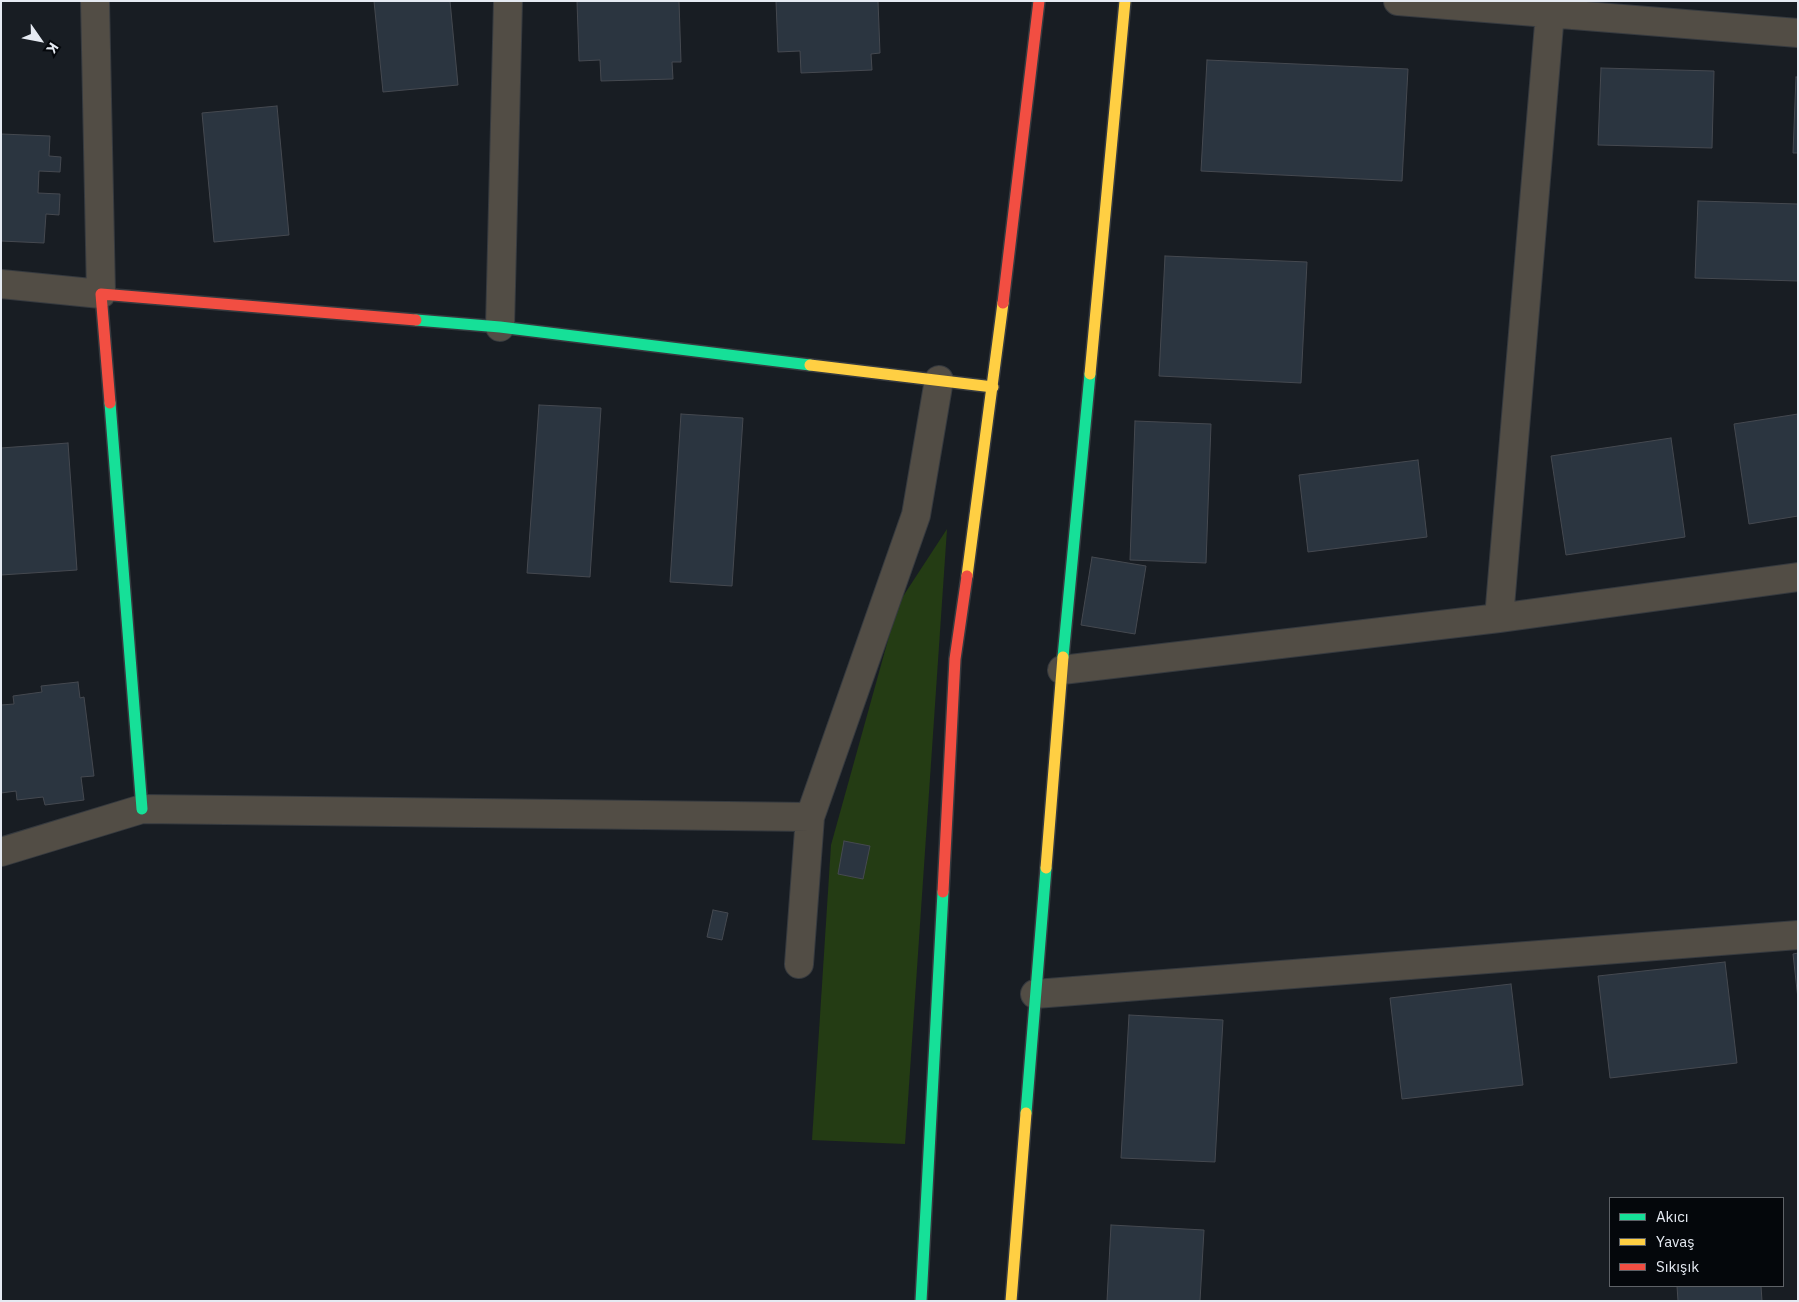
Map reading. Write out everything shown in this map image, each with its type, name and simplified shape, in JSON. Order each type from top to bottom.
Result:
[{"type":"main road","points":[[921,1301],[955,659],[993,387],[1039,1]]},
{"type":"main road","points":[[1010,1301],[1062,670],[1125,1]]},
{"type":"main road","points":[[142,809],[101,294],[500,327],[993,387]]},
{"type":"street","points":[[1,284],[101,294],[95,1]]},
{"type":"street","points":[[500,327],[508,1]]},
{"type":"street","points":[[1398,1],[1551,7],[1798,33]]},
{"type":"street","points":[[1499,618],[1551,7]]},
{"type":"street","points":[[799,964],[810,817],[916,515],[939,380]]},
{"type":"street","points":[[1062,670],[1499,618],[1798,577]]},
{"type":"street","points":[[1,852],[142,809],[810,817]]},
{"type":"street","points":[[1034,994],[1798,935]]},
{"type":"green space","points":[[947,529],[905,1144],[812,1140],[831,845],[898,604]]},
{"type":"building","points":[[374,1],[450,1],[458,85],[383,92]]},
{"type":"building","points":[[577,1],[679,1],[681,62],[672,62],[673,79],[601,81],[600,60],[579,61]]},
{"type":"building","points":[[776,1],[878,1],[880,53],[871,54],[872,70],[801,73],[800,51],[778,52]]},
{"type":"building","points":[[1207,60],[1408,69],[1402,181],[1201,171]]},
{"type":"building","points":[[1601,68],[1714,71],[1712,148],[1598,145]]},
{"type":"building","points":[[1796,77],[1798,77],[1798,153],[1793,153]]},
{"type":"building","points":[[277,106],[289,235],[214,242],[202,113]]},
{"type":"building","points":[[1,134],[50,136],[49,156],[61,157],[60,172],[39,171],[38,193],[60,194],[59,215],[46,214],[44,243],[1,241]]},
{"type":"building","points":[[1698,201],[1798,204],[1798,281],[1695,278]]},
{"type":"building","points":[[1165,256],[1307,262],[1301,383],[1159,376]]},
{"type":"building","points":[[539,405],[601,408],[590,577],[527,573]]},
{"type":"building","points":[[681,414],[743,418],[732,586],[670,582]]},
{"type":"building","points":[[1798,414],[1798,516],[1749,524],[1734,424]]},
{"type":"building","points":[[1135,421],[1211,424],[1206,563],[1130,560]]},
{"type":"building","points":[[1671,438],[1685,537],[1566,555],[1551,456]]},
{"type":"building","points":[[68,443],[77,570],[1,575],[1,448]]},
{"type":"building","points":[[1418,460],[1427,537],[1308,552],[1299,475]]},
{"type":"building","points":[[1092,557],[1146,566],[1135,634],[1081,625]]},
{"type":"building","points":[[78,682],[80,698],[84,697],[94,776],[81,777],[84,800],[45,805],[43,797],[17,800],[16,791],[1,793],[1,705],[14,704],[13,696],[42,692],[41,686]]},
{"type":"building","points":[[844,841],[870,846],[863,879],[838,874]]},
{"type":"building","points":[[713,910],[728,913],[722,940],[707,937]]},
{"type":"building","points":[[1798,953],[1798,999],[1793,954]]},
{"type":"building","points":[[1725,962],[1737,1063],[1610,1078],[1598,976]]},
{"type":"building","points":[[1511,984],[1523,1085],[1402,1099],[1390,998]]},
{"type":"building","points":[[1129,1015],[1223,1020],[1215,1162],[1121,1158]]},
{"type":"building","points":[[1111,1225],[1204,1230],[1200,1301],[1107,1301]]},
{"type":"building","points":[[1677,1287],[1761,1287],[1762,1301],[1678,1301]]},
{"type":"traffic: fast","points":[[416,320],[500,327],[810,365]]},
{"type":"traffic: fast","points":[[1063,657],[1090,374]]},
{"type":"traffic: fast","points":[[110,403],[142,809]]},
{"type":"traffic: fast","points":[[1026,1113],[1046,868]]},
{"type":"traffic: fast","points":[[921,1301],[943,892]]},
{"type":"traffic: slow","points":[[1090,374],[1125,1]]},
{"type":"traffic: slow","points":[[967,576],[1003,303]]},
{"type":"traffic: slow","points":[[810,365],[993,387]]},
{"type":"traffic: slow","points":[[1046,868],[1063,657]]},
{"type":"traffic: slow","points":[[1011,1301],[1026,1113]]},
{"type":"traffic: jam","points":[[1003,303],[1039,1]]},
{"type":"traffic: jam","points":[[110,403],[101,294],[416,320]]},
{"type":"traffic: jam","points":[[943,892],[955,659],[967,576]]}]
